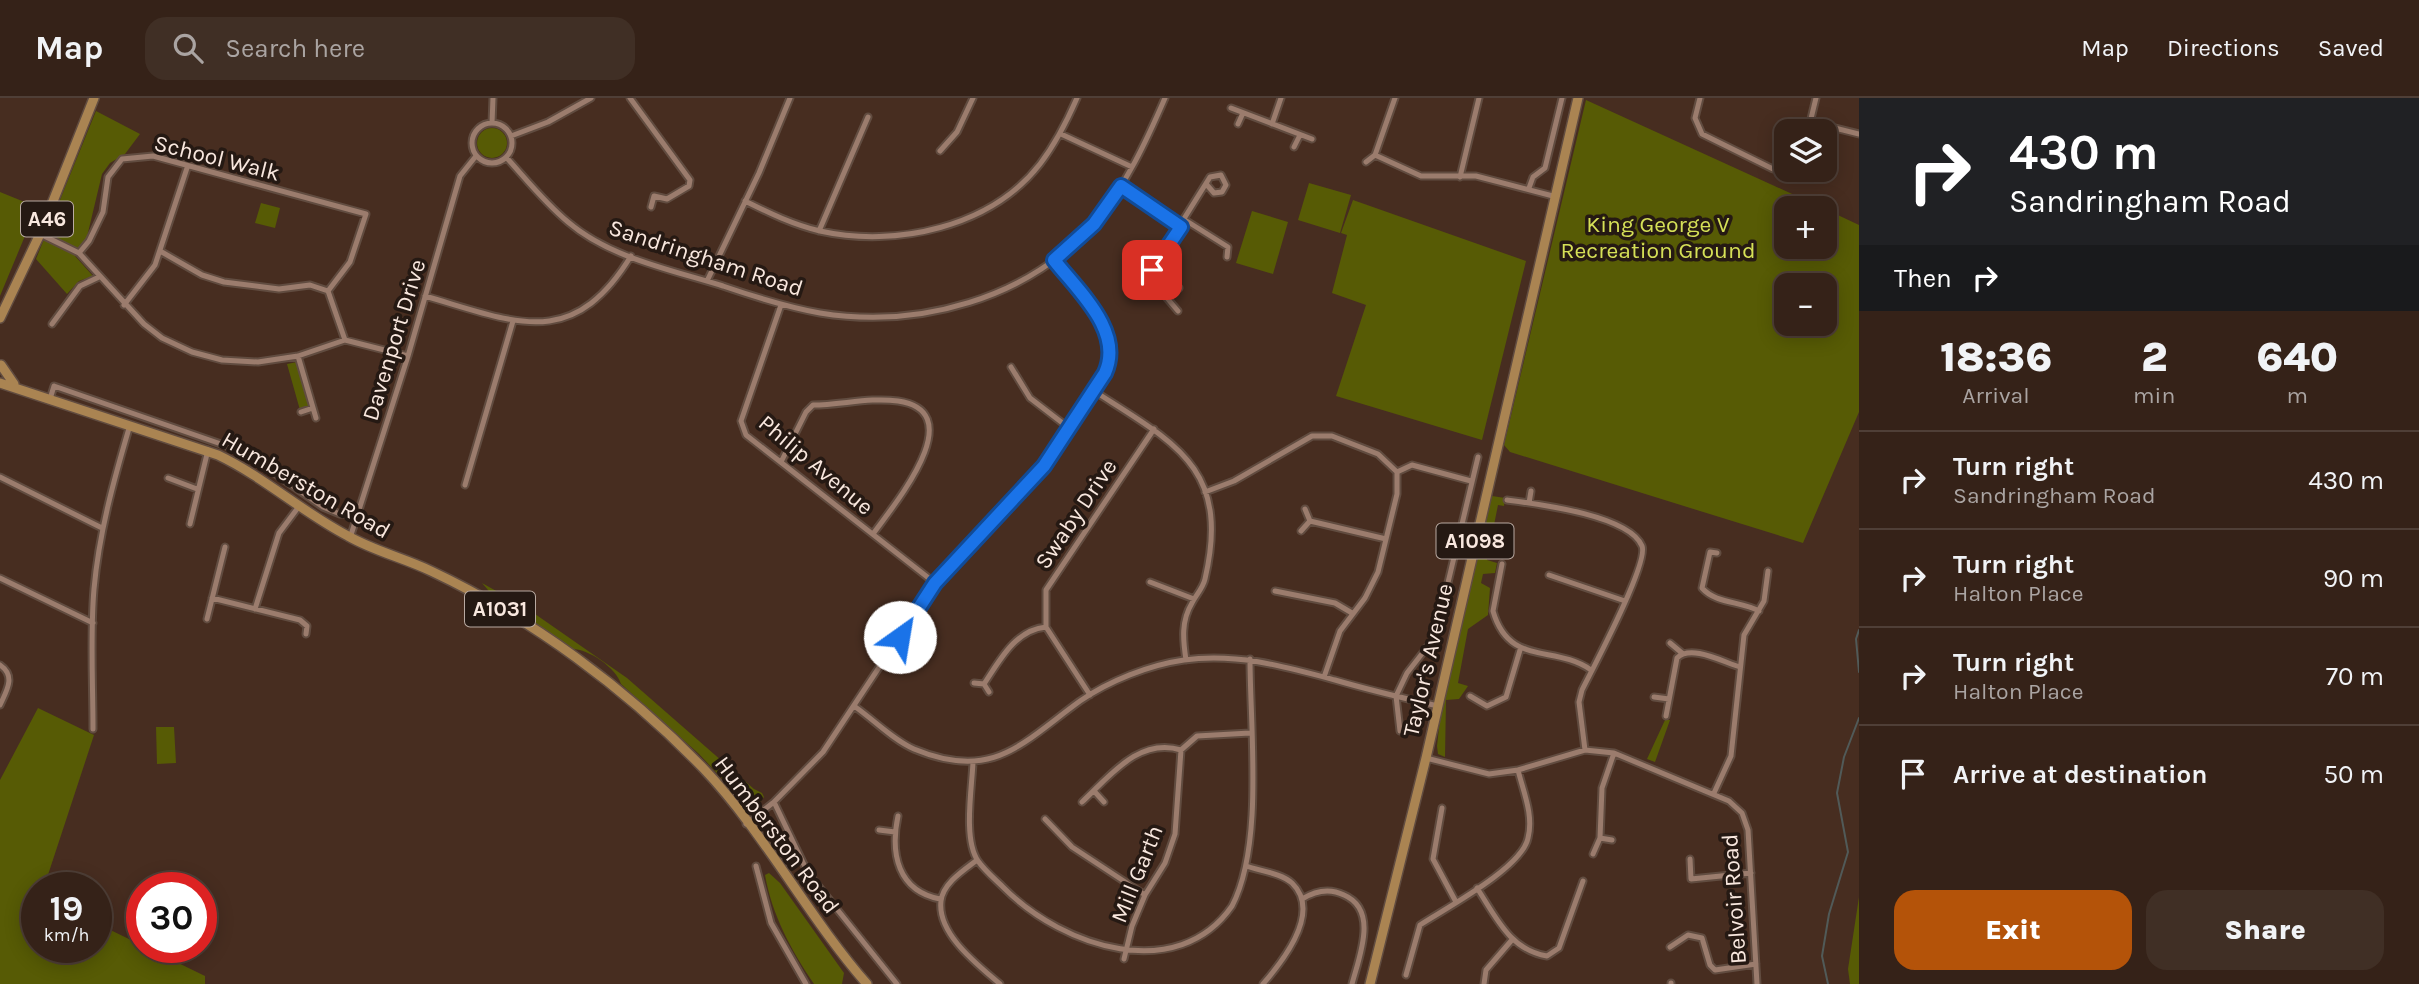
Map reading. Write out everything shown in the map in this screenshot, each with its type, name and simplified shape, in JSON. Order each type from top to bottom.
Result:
[{"type":"main road","name":"A46","points":[[0,318],[40,234],[94,98]]},
{"type":"main road","name":"Taylor's Avenue","points":[[1370,984],[1426,758],[1553,195],[1578,98]]},
{"type":"main road","points":[[0,358],[0,367]]},
{"type":"main road","name":"Humberston Road","points":[[0,367],[9,379],[22,389]]},
{"type":"main road","name":"Humberston Road","points":[[0,383],[208,450],[246,468],[350,538],[430,570],[491,603],[583,665],[635,703],[707,772],[864,981]]},
{"type":"street","points":[[492,123],[493,98]]},
{"type":"street","points":[[511,136],[548,122],[592,98]]},
{"type":"street","points":[[630,98],[690,180],[689,186],[667,199],[654,196],[651,207]]},
{"type":"street","points":[[707,281],[790,98]]},
{"type":"street","points":[[940,151],[957,132],[973,98]]},
{"type":"street","points":[[745,201],[819,231],[853,237],[890,237],[964,219],[1002,198],[1040,165],[1061,134],[1077,98]]},
{"type":"street","name":"Sandringham Road","points":[[506,157],[567,222],[602,244],[781,305],[860,317],[938,310],[1001,290],[1054,260],[1094,224],[1121,186],[1164,98]]},
{"type":"street","points":[[1272,124],[1281,98]]},
{"type":"street","points":[[1366,162],[1376,155],[1395,98]]},
{"type":"street","points":[[1460,177],[1479,98]]},
{"type":"street","points":[[1529,188],[1533,177],[1545,168],[1562,98]]},
{"type":"street","points":[[1700,98],[1695,118],[1702,134],[1774,169]]},
{"type":"street","points":[[1812,119],[1816,98]]},
{"type":"street","points":[[1231,108],[1312,139]]},
{"type":"street","points":[[1238,124],[1243,113]]},
{"type":"street","points":[[819,231],[868,117]]},
{"type":"street","points":[[492,123],[503,126],[511,136],[511,147],[506,157],[494,163],[476,156],[472,137],[480,127],[492,123]]},
{"type":"street","points":[[1837,128],[1859,134]]},
{"type":"street","points":[[1061,134],[1132,167]]},
{"type":"street","points":[[1294,147],[1300,135]]},
{"type":"street","points":[[1376,155],[1421,176],[1476,176],[1553,195]]},
{"type":"street","name":"School Walk","points":[[79,253],[89,241],[103,212],[108,177],[121,159],[153,156],[187,168],[366,214],[350,262],[328,291]]},
{"type":"street","name":"Davenport Drive","points":[[350,538],[408,356],[460,176],[476,156]]},
{"type":"street","points":[[124,305],[146,279],[160,251],[187,168]]},
{"type":"street","points":[[1178,311],[1152,273],[1207,184]]},
{"type":"street","points":[[1121,186],[1181,227]]},
{"type":"street","points":[[1185,220],[1228,247],[1227,257]]},
{"type":"street","points":[[40,234],[79,253],[124,305],[162,338],[192,352],[222,360],[258,362],[298,356],[345,340],[408,356]]},
{"type":"street","points":[[160,251],[202,275],[224,282],[279,289],[310,285],[328,291],[345,340]]},
{"type":"street","points":[[425,296],[513,321],[554,321],[591,305],[615,282],[631,256]]},
{"type":"street","points":[[746,824],[774,802],[818,759],[935,583],[1044,466],[1109,365],[1109,338],[1101,322],[1054,260]]},
{"type":"street","points":[[52,324],[79,286],[99,277]]},
{"type":"street","points":[[1167,298],[1180,288]]},
{"type":"street","name":"Philip Avenue","points":[[781,305],[741,421],[746,435],[935,583]]},
{"type":"street","points":[[465,485],[513,321]]},
{"type":"street","points":[[298,356],[316,418]]},
{"type":"street","points":[[1011,367],[1030,398],[1069,428]]},
{"type":"street","points":[[50,399],[54,386],[177,426],[244,452],[323,507],[340,514],[359,514]]},
{"type":"street","points":[[1094,391],[1154,429],[1188,458],[1205,492],[1211,535],[1205,579],[1184,623],[1186,660]]},
{"type":"street","points":[[781,462],[806,412],[813,405],[887,400],[916,408],[926,420],[929,446],[902,493],[873,534]]},
{"type":"street","points":[[301,412],[313,408]]},
{"type":"street","points":[[93,729],[94,591],[102,528],[130,425]]},
{"type":"street","name":"Swaby Drive","points":[[1046,627],[1044,602],[1052,578],[1154,429]]},
{"type":"street","points":[[1205,492],[1234,481],[1312,436],[1332,436],[1378,454],[1397,472],[1397,494],[1373,585],[1336,640],[1324,677]]},
{"type":"street","points":[[190,524],[208,450]]},
{"type":"street","points":[[1401,731],[1396,696],[1407,673],[1434,637],[1478,457]]},
{"type":"street","points":[[1397,472],[1412,465],[1471,481]]},
{"type":"street","points":[[0,477],[102,528]]},
{"type":"street","points":[[168,478],[197,489]]},
{"type":"street","points":[[1529,503],[1531,491]]},
{"type":"street","points":[[1507,500],[1560,508],[1632,533],[1642,545],[1644,555],[1579,702],[1585,750]]},
{"type":"street","points":[[255,609],[278,533],[300,505]]},
{"type":"street","points":[[1305,509],[1310,521]]},
{"type":"street","points":[[1310,521],[1386,539]]},
{"type":"street","points":[[1301,531],[1310,521]]},
{"type":"street","points":[[207,620],[226,547]]},
{"type":"street","points":[[1717,553],[1710,552],[1702,588],[1718,599],[1748,605],[1759,611]]},
{"type":"street","points":[[1502,564],[1493,611],[1500,625],[1520,650],[1563,658],[1591,670]]},
{"type":"street","points":[[1714,793],[1731,756],[1744,635],[1759,611],[1768,571]]},
{"type":"street","points":[[1549,575],[1625,601]]},
{"type":"street","points":[[0,578],[93,623]]},
{"type":"street","points":[[1150,582],[1194,599]]},
{"type":"street","points":[[1275,591],[1335,603],[1352,613]]},
{"type":"street","points":[[212,598],[303,621],[306,634]]},
{"type":"street","points":[[984,684],[1018,639],[1036,628],[1046,627],[1090,695]]},
{"type":"street","points":[[1670,643],[1682,653]]},
{"type":"street","points":[[1471,696],[1487,706],[1506,697],[1520,650]]},
{"type":"street","points":[[1666,716],[1677,658],[1682,653],[1691,652],[1740,667]]},
{"type":"street","points":[[854,706],[913,749],[973,762],[1020,748],[1090,695],[1143,671],[1186,660],[1250,659],[1438,706]]},
{"type":"street","points":[[1198,946],[1224,919],[1246,866],[1251,808],[1250,659]]},
{"type":"street","points":[[0,665],[7,671],[10,682],[0,705]]},
{"type":"street","points":[[974,683],[984,684]]},
{"type":"street","points":[[984,684],[989,692]]},
{"type":"street","points":[[1654,697],[1670,699]]},
{"type":"street","points":[[1082,802],[1145,749],[1155,746],[1181,750],[1196,736],[1250,733]]},
{"type":"street","name":"Mill Garth","points":[[1124,959],[1132,926],[1145,895],[1165,863],[1175,834],[1181,750]]},
{"type":"street","name":"Belvoir Road","points":[[1426,758],[1489,774],[1518,769],[1585,750],[1614,753],[1729,801],[1742,813],[1748,830],[1757,984]]},
{"type":"street","points":[[1594,854],[1600,838],[1602,788],[1614,753]]},
{"type":"street","points":[[973,762],[969,823],[977,860],[1031,914],[1084,945],[1134,961]]},
{"type":"street","points":[[1406,975],[1420,925],[1511,863],[1528,841],[1530,817],[1518,769]]},
{"type":"street","points":[[1094,790],[1104,802]]},
{"type":"street","points":[[774,802],[808,873],[897,984]]},
{"type":"street","points":[[1443,807],[1433,859],[1456,902]]},
{"type":"street","points":[[898,816],[894,832],[894,854],[902,874],[921,893],[940,899]]},
{"type":"street","points":[[1045,819],[1072,847],[1145,895]]},
{"type":"street","points":[[879,830],[894,832]]},
{"type":"street","points":[[1600,838],[1612,840]]},
{"type":"street","points":[[1690,859],[1691,879],[1751,873]]},
{"type":"street","points":[[977,860],[955,878],[940,899],[942,914],[971,959],[1000,984]]},
{"type":"street","points":[[756,866],[771,923],[806,984]]},
{"type":"street","points":[[1246,866],[1285,878],[1294,885],[1302,898],[1302,918],[1294,940],[1263,984]]},
{"type":"street","points":[[1476,888],[1511,941],[1532,954],[1547,956],[1559,948],[1583,881]]},
{"type":"street","points":[[1302,898],[1316,892],[1332,891],[1348,896],[1360,908],[1365,930],[1352,984]]},
{"type":"street","points":[[1670,947],[1689,935],[1702,938],[1710,965],[1715,970],[1756,964]]},
{"type":"street","points":[[1484,984],[1486,971],[1511,941]]},
{"type":"street","points":[[853,984],[864,981]]},
{"type":"green space","name":"King George V Recreation Ground","points":[[1586,100],[1797,196],[1774,196],[1774,259],[1837,259],[1837,215],[1859,225],[1859,412],[1803,543],[1510,452],[1504,445]]},
{"type":"green space","points":[[96,111],[140,134],[125,154],[110,163],[102,174],[86,241],[75,256],[93,276],[79,281],[67,294],[36,259]]},
{"type":"green space","points":[[492,128],[502,133],[507,143],[502,153],[492,158],[482,153],[477,143],[482,133]]},
{"type":"green space","points":[[1309,183],[1351,195],[1340,233],[1298,220]]},
{"type":"green space","points":[[0,192],[37,207],[0,296]]},
{"type":"green space","points":[[1353,200],[1526,261],[1482,440],[1336,396],[1366,305],[1332,293],[1347,235],[1341,233]]},
{"type":"green space","points":[[261,203],[280,208],[275,228],[255,223]]},
{"type":"green space","points":[[1252,211],[1288,222],[1273,274],[1236,263]]},
{"type":"green space","points":[[297,362],[310,407],[300,410],[287,364]]},
{"type":"green space","points":[[1492,496],[1505,498],[1504,506],[1498,505],[1487,560],[1497,563],[1495,573],[1483,574],[1481,583],[1490,588],[1488,615],[1468,629],[1458,683],[1468,686],[1459,699],[1446,700],[1445,757],[1438,754],[1437,746],[1443,692]]},
{"type":"green space","points":[[482,583],[525,607],[627,678],[754,789],[762,793],[764,797],[757,806],[746,804],[699,754],[621,684],[608,666],[586,652],[572,649],[494,597]]},
{"type":"green space","points":[[38,708],[94,735],[49,872],[21,872],[21,963],[112,963],[112,931],[126,938],[126,963],[178,963],[205,976],[205,984],[0,984],[0,780]]},
{"type":"green space","points":[[1665,720],[1670,720],[1655,762],[1647,759]]},
{"type":"green space","points":[[156,727],[174,727],[176,763],[157,764]]},
{"type":"green space","points":[[769,873],[780,883],[844,973],[842,984],[814,984],[790,945],[778,918],[765,875]]},
{"type":"green space","points":[[1859,897],[1859,984],[1850,984],[1848,969]]},
{"type":"waterway","points":[[1859,630],[1856,639],[1859,672]]},
{"type":"waterway","points":[[1828,984],[1822,956],[1829,914],[1848,852],[1837,793],[1844,757],[1859,718]]},
{"type":"route","points":[[900,637],[935,583],[1044,466],[1109,365],[1111,348],[1106,330],[1054,260],[1094,224],[1121,186],[1181,227],[1152,270]]}]
